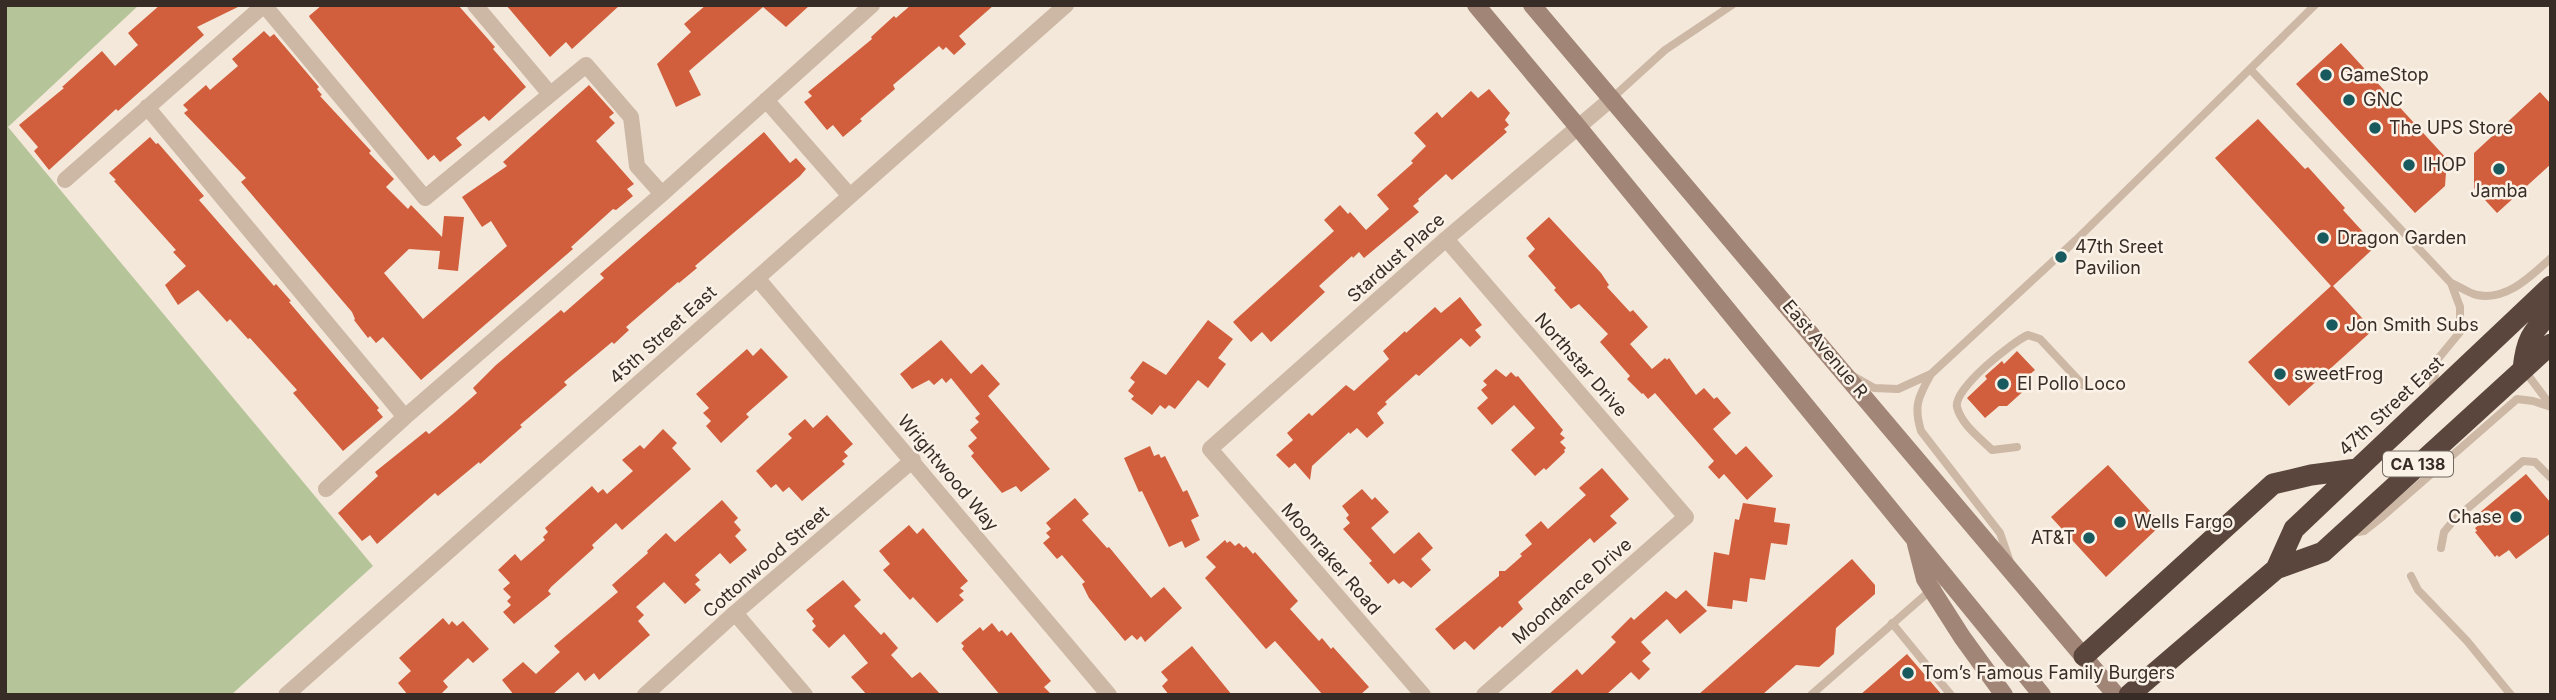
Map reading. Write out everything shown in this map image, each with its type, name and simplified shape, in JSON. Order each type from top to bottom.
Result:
[{"type":"highway","name":"47th Street East","points":[[2276,569],[2294,529],[2551,286]]},
{"type":"highway","points":[[2524,369],[2526,344],[2551,312]]},
{"type":"highway","name":"47th Street East","points":[[2129,695],[2276,569],[2323,552],[2551,344]]},
{"type":"highway","points":[[2084,656],[2273,484],[2311,475],[2357,469]]},
{"type":"main road","points":[[1476,5],[2042,695]]},
{"type":"main road","name":"East Avenue R","points":[[1532,5],[2116,695]]},
{"type":"main road","points":[[1914,537],[1925,579],[2004,695]]},
{"type":"street","points":[[65,180],[264,5],[425,198],[586,65],[631,117],[637,166],[662,194]]},
{"type":"street","points":[[475,5],[550,94]]},
{"type":"street","points":[[327,489],[872,5]]},
{"type":"street","name":"45th Street East","points":[[286,695],[1066,5]]},
{"type":"street","points":[[766,100],[850,196]]},
{"type":"street","name":"Stardust Place","points":[[1210,449],[1446,239],[1611,100]]},
{"type":"street","points":[[147,107],[405,417]]},
{"type":"street","name":"Northstar Drive","points":[[1446,239],[1685,517]]},
{"type":"street","name":"Wrightwood Way","points":[[757,278],[1109,695]]},
{"type":"street","name":"Moonraker Road","points":[[1210,449],[1423,695]]},
{"type":"street","name":"Cottonwood Street","points":[[645,695],[735,613],[913,460]]},
{"type":"street","name":"Moondance Drive","points":[[1484,695],[1685,517]]},
{"type":"street","points":[[735,613],[805,695]]},
{"type":"lane","points":[[1611,100],[1665,50],[1731,5]]},
{"type":"lane","points":[[1845,372],[1874,388],[1898,389],[1931,374],[2076,240],[2315,5]]},
{"type":"lane","points":[[2250,69],[2451,283],[2478,295],[2505,293],[2531,276],[2551,258]]},
{"type":"lane","points":[[2432,398],[2437,360],[2460,332],[2459,307],[2451,283]]},
{"type":"lane","points":[[2017,447],[1992,450],[1976,435],[1961,416],[1956,404],[1961,390],[2016,340],[2028,335],[2040,339],[2083,385]]},
{"type":"lane","points":[[2524,369],[2551,407]]},
{"type":"lane","points":[[1931,374],[1922,392],[1916,414],[1921,431],[2000,533],[2012,571]]},
{"type":"lane","points":[[2341,535],[2364,531],[2517,399],[2551,407]]},
{"type":"lane","points":[[2441,548],[2444,532],[2454,520],[2523,461],[2535,462],[2551,478]]},
{"type":"lane","points":[[1812,694],[1947,576]]},
{"type":"lane","points":[[2411,576],[2418,590],[2467,641],[2511,695]]},
{"type":"lane","points":[[1892,623],[1951,695]]},
{"type":"green space","points":[[5,5],[139,5],[8,127],[373,566],[231,695],[5,695]]},
{"type":"building","points":[[160,5],[242,5],[197,27],[204,35],[49,170],[34,151],[38,147],[19,125],[64,88],[62,87],[102,51],[115,66],[138,45],[128,33]]},
{"type":"building","points":[[322,5],[458,5],[526,87],[489,121],[484,116],[456,138],[462,145],[440,162],[434,155],[428,160],[310,18]]},
{"type":"building","points":[[506,5],[620,5],[572,49],[566,42],[550,57]]},
{"type":"building","points":[[706,5],[810,5],[786,27],[763,7],[689,71],[701,95],[676,107],[657,64],[691,32],[684,24]]},
{"type":"building","points":[[911,5],[994,5],[959,36],[966,44],[954,55],[946,47],[943,50],[939,46],[893,85],[895,89],[843,137],[833,125],[827,130],[804,102],[812,96],[808,92],[872,39],[871,37],[894,16],[896,18]]},
{"type":"building","points":[[264,31],[270,37],[274,34],[319,87],[317,89],[322,95],[320,96],[394,179],[386,187],[408,209],[411,205],[442,237],[444,216],[464,217],[458,271],[438,269],[440,251],[409,249],[384,273],[423,319],[507,246],[491,221],[482,227],[462,197],[507,166],[503,162],[589,85],[614,113],[609,117],[615,123],[596,141],[634,184],[627,189],[633,196],[616,210],[613,209],[571,247],[573,249],[421,380],[383,337],[376,343],[370,336],[368,338],[354,320],[352,312],[241,182],[246,178],[184,113],[188,110],[183,105],[206,85],[210,90],[238,66],[232,59]]},
{"type":"building","points":[[2341,43],[2447,159],[2445,186],[2415,213],[2296,84]]},
{"type":"building","points":[[1489,89],[1510,113],[1505,120],[1509,125],[1504,129],[1507,132],[1452,180],[1446,174],[1413,206],[1419,212],[1364,258],[1359,252],[1353,258],[1352,256],[1319,286],[1325,292],[1271,342],[1262,332],[1251,342],[1233,322],[1334,231],[1324,220],[1340,205],[1366,230],[1389,209],[1377,195],[1413,163],[1411,161],[1426,146],[1414,133],[1437,112],[1442,118],[1471,91],[1478,98]]},
{"type":"building","points":[[2540,92],[2551,104],[2551,164],[2497,213],[2474,188],[2474,153]]},
{"type":"building","points":[[2258,119],[2305,169],[2308,167],[2376,246],[2333,286],[2373,330],[2289,406],[2248,362],[2331,286],[2215,158]]},
{"type":"building","points":[[764,132],[790,163],[796,158],[806,169],[800,176],[626,327],[629,330],[614,344],[612,342],[564,382],[567,385],[480,464],[479,462],[438,496],[435,493],[377,544],[370,535],[362,541],[338,513],[378,476],[375,472],[426,431],[429,434],[453,414],[477,393],[473,388],[496,365],[561,310],[564,313],[604,278],[600,274]]},
{"type":"building","points":[[150,137],[204,196],[199,200],[274,286],[276,284],[291,301],[289,302],[379,408],[377,410],[383,417],[343,451],[293,393],[297,390],[230,319],[227,322],[198,290],[178,305],[165,285],[186,266],[173,252],[176,250],[109,173]]},
{"type":"building","points":[[1549,217],[1601,273],[1609,285],[1607,287],[1648,327],[1630,344],[1652,369],[1665,358],[1669,358],[1696,395],[1704,388],[1714,399],[1717,397],[1731,413],[1713,429],[1736,455],[1746,446],[1773,476],[1747,500],[1724,474],[1719,479],[1708,467],[1714,461],[1655,393],[1648,399],[1627,379],[1630,376],[1600,342],[1608,334],[1579,304],[1571,309],[1528,256],[1535,249],[1526,238]]},
{"type":"building","points":[[1460,297],[1482,325],[1475,330],[1481,337],[1470,347],[1461,338],[1419,376],[1416,374],[1385,402],[1387,404],[1377,413],[1384,423],[1367,438],[1357,428],[1350,434],[1349,432],[1312,466],[1310,480],[1295,463],[1289,468],[1276,455],[1293,440],[1287,433],[1309,413],[1312,416],[1346,385],[1354,391],[1389,359],[1383,351],[1405,331],[1406,333],[1435,307],[1441,313]]},
{"type":"building","points":[[1208,320],[1233,339],[1218,358],[1226,364],[1208,388],[1198,380],[1175,409],[1169,405],[1165,409],[1160,405],[1152,415],[1131,399],[1134,396],[1128,391],[1135,382],[1130,378],[1143,361],[1166,375]]},
{"type":"building","points":[[941,340],[971,374],[982,364],[1000,384],[988,396],[1050,469],[1021,492],[1016,486],[1002,493],[971,456],[974,453],[968,446],[977,438],[970,430],[979,422],[975,418],[980,414],[951,378],[946,383],[942,378],[934,385],[929,380],[912,389],[900,374]]},
{"type":"building","points":[[761,348],[788,377],[746,414],[749,417],[721,443],[706,426],[711,421],[703,413],[709,408],[696,394],[747,349],[753,356]]},
{"type":"building","name":"El Pollo Loco","points":[[2017,351],[2035,370],[2022,381],[2028,387],[2007,406],[1999,406],[1985,418],[1967,398],[1987,379],[1985,376],[2002,361],[2004,364]]},
{"type":"building","points":[[1496,369],[1506,377],[1511,372],[1518,376],[1563,430],[1560,434],[1565,438],[1560,442],[1566,448],[1565,452],[1546,470],[1544,468],[1535,476],[1511,450],[1535,428],[1514,405],[1492,425],[1477,408],[1488,398],[1481,390],[1487,385],[1483,381]]},
{"type":"building","points":[[827,415],[853,444],[844,452],[848,456],[842,461],[845,464],[802,501],[789,487],[783,492],[776,484],[771,488],[756,471],[792,438],[788,434],[805,419],[813,428]]},
{"type":"building","points":[[663,429],[677,443],[672,448],[691,469],[622,530],[616,523],[592,545],[594,548],[551,587],[548,591],[551,594],[514,624],[503,612],[511,605],[507,601],[511,597],[503,589],[510,583],[498,570],[515,554],[521,561],[545,540],[543,537],[548,532],[545,528],[592,486],[598,493],[603,489],[607,494],[633,471],[622,460],[640,445],[644,449]]},
{"type":"building","points":[[1150,446],[1154,456],[1165,456],[1183,492],[1187,490],[1199,516],[1191,520],[1200,540],[1185,548],[1182,541],[1169,547],[1124,458]]},
{"type":"building","points":[[2108,465],[2162,524],[2106,577],[2051,517]]},
{"type":"building","points":[[1602,468],[1629,499],[1610,516],[1617,523],[1594,543],[1590,538],[1518,602],[1523,609],[1474,650],[1465,641],[1454,650],[1435,629],[1499,576],[1499,571],[1505,571],[1522,556],[1520,554],[1532,544],[1525,535],[1541,521],[1548,529],[1586,495],[1579,488]]},
{"type":"building","name":"Chase","points":[[2526,474],[2551,503],[2551,533],[2516,559],[2509,550],[2495,557],[2475,532],[2475,528],[2484,521],[2478,514]]},
{"type":"building","points":[[1362,489],[1372,500],[1375,497],[1389,512],[1371,528],[1394,554],[1419,532],[1433,548],[1421,559],[1431,570],[1411,588],[1403,581],[1399,584],[1394,579],[1388,584],[1369,563],[1372,561],[1343,529],[1350,523],[1346,518],[1349,515],[1342,506]]},
{"type":"building","points":[[1075,498],[1089,514],[1082,520],[1107,548],[1109,547],[1151,598],[1164,587],[1182,608],[1145,642],[1141,636],[1137,640],[1132,635],[1125,641],[1089,598],[1082,584],[1085,582],[1062,555],[1057,559],[1043,543],[1050,537],[1046,533],[1051,529],[1046,523]]},
{"type":"building","points":[[722,500],[738,518],[734,522],[741,530],[735,536],[747,550],[730,564],[720,553],[695,575],[700,580],[695,584],[701,590],[685,604],[664,582],[636,607],[644,615],[638,621],[650,635],[599,680],[594,673],[585,681],[578,672],[552,695],[514,695],[502,680],[523,662],[536,674],[560,652],[554,646],[618,592],[612,585],[666,533],[675,542]]},
{"type":"building","points":[[1743,503],[1776,508],[1774,522],[1790,524],[1787,545],[1771,543],[1765,580],[1750,578],[1747,602],[1733,600],[1732,609],[1707,606],[1714,552],[1729,555],[1735,519],[1739,520]]},
{"type":"building","points":[[909,525],[917,534],[923,528],[968,581],[960,588],[964,591],[959,595],[964,600],[937,623],[913,597],[910,600],[883,570],[890,564],[879,551]]},
{"type":"building","points":[[1225,540],[1235,546],[1239,543],[1244,548],[1246,546],[1253,554],[1255,552],[1298,601],[1290,609],[1319,641],[1322,638],[1331,649],[1333,647],[1369,687],[1360,695],[1323,695],[1275,641],[1266,649],[1205,578],[1216,567],[1206,557]]},
{"type":"building","points":[[1852,559],[1875,585],[1875,594],[1836,628],[1834,654],[1819,667],[1796,665],[1762,695],[1698,695]]},
{"type":"building","points":[[843,580],[861,600],[854,606],[881,635],[884,632],[898,648],[891,655],[912,678],[920,672],[941,695],[867,695],[851,677],[868,663],[844,634],[829,648],[812,630],[816,626],[812,621],[814,619],[806,610]]},
{"type":"building","points":[[1686,590],[1707,611],[1680,634],[1667,619],[1641,642],[1651,653],[1642,661],[1650,669],[1639,680],[1631,672],[1606,695],[1548,695],[1577,669],[1582,675],[1616,642],[1611,637],[1631,617],[1634,620],[1666,591],[1676,599]]},
{"type":"building","points":[[443,618],[449,625],[452,621],[457,626],[463,621],[489,649],[473,663],[468,658],[443,681],[448,687],[440,695],[408,695],[398,683],[411,671],[399,658]]},
{"type":"building","points":[[992,623],[999,632],[1002,630],[1007,636],[1011,632],[1051,681],[1044,687],[1052,695],[1000,695],[962,649],[964,646],[961,643],[980,627],[983,631]]},
{"type":"building","points":[[1192,646],[1232,695],[1169,695],[1162,686],[1168,680],[1161,672]]},
{"type":"building","name":"Tom’s Famous Family Burgers","points":[[1907,654],[1942,695],[1860,695]]},
{"type":"place","name":"GameStop","points":[[2326,75]]},
{"type":"place","name":"GNC","points":[[2349,100]]},
{"type":"place","name":"The UPS Store","points":[[2375,128]]},
{"type":"place","name":"IHOP","points":[[2409,165]]},
{"type":"place","name":"Jamba","points":[[2499,169]]},
{"type":"place","name":"Dragon Garden","points":[[2323,238]]},
{"type":"place","name":"47th Sreet Pavilion","points":[[2061,257]]},
{"type":"place","name":"Jon Smith Subs","points":[[2332,325]]},
{"type":"place","name":"sweetFrog","points":[[2280,374]]},
{"type":"place","name":"El Pollo Loco","points":[[2003,384]]},
{"type":"place","name":"Chase","points":[[2516,517]]},
{"type":"place","name":"Wells Fargo","points":[[2120,522]]},
{"type":"place","name":"AT&T","points":[[2089,538]]},
{"type":"place","name":"Tom’s Famous Family Burgers","points":[[1908,673]]}]
